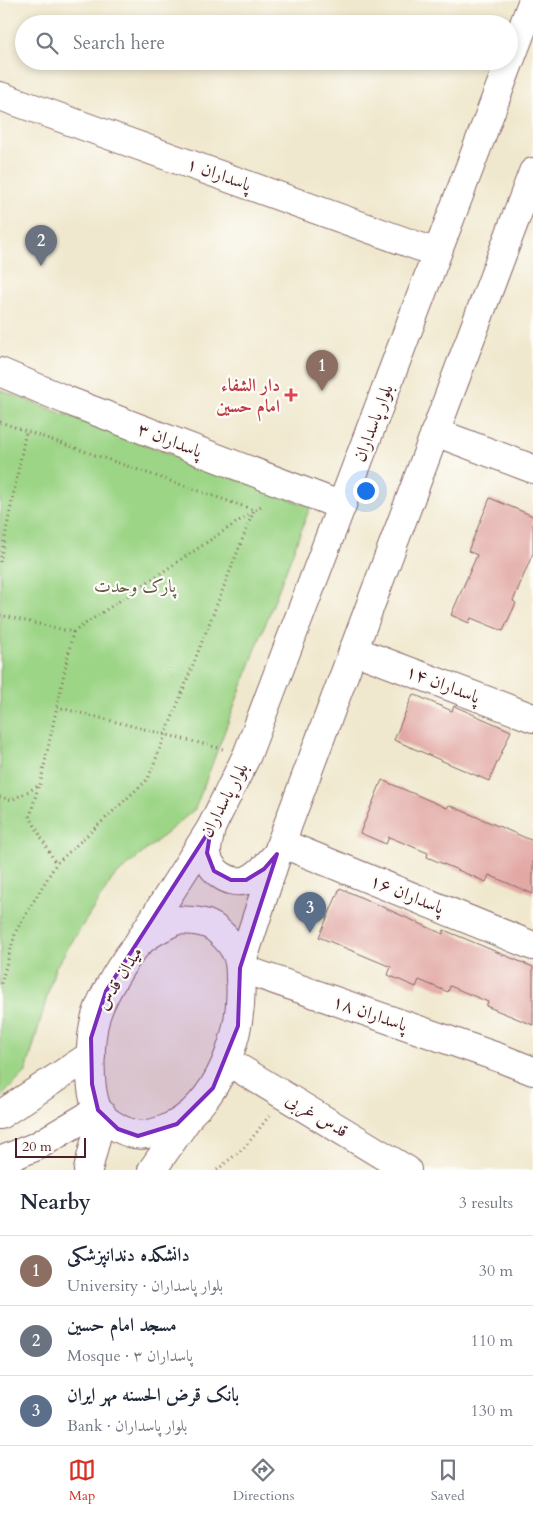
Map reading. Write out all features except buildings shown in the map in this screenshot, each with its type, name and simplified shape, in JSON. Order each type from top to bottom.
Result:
[{"type":"main road","name":"بلوار پاسداران","points":[[518,40],[533,0]]},
{"type":"main road","name":"بلوار پاسداران","points":[[138,944],[211,828],[247,756],[506,70]]},
{"type":"main road","name":"پاسداران ۱","points":[[0,96],[437,253]]},
{"type":"main road","points":[[240,968],[279,848],[435,432],[526,215],[533,172]]},
{"type":"main road","name":"پاسداران ۳","points":[[0,372],[66,400],[342,506]]},
{"type":"main road","points":[[435,432],[533,469]]},
{"type":"main road","name":"پاسداران ۱۴","points":[[353,650],[533,718]]},
{"type":"main road","points":[[211,828],[207,854],[214,871],[230,880],[246,880],[264,869],[279,848]]},
{"type":"main road","name":"پاسداران ۱۶","points":[[279,848],[533,946]]},
{"type":"main road","name":"میدان قدس","points":[[176,920],[201,921],[216,928],[235,950],[240,968],[241,989],[238,1026],[227,1060],[213,1088],[195,1109],[177,1124],[159,1132],[138,1136],[118,1129],[100,1112],[92,1084],[91,1038],[96,1014],[106,992],[138,944],[156,930],[176,920]]},
{"type":"main road","name":"پاسداران ۱۸","points":[[240,968],[533,1071]]},
{"type":"main road","points":[[0,1115],[91,1055]]},
{"type":"main road","name":"قدس غربی","points":[[227,1060],[408,1170]]},
{"type":"main road","points":[[152,1170],[195,1109]]},
{"type":"main road","points":[[0,1162],[37,1146],[100,1112]]},
{"type":"main road","points":[[88,1170],[100,1112]]},
{"type":"path","points":[[0,422],[254,510]]},
{"type":"path","points":[[0,562],[26,431]]},
{"type":"path","points":[[56,864],[30,817],[38,786],[40,785],[73,632],[290,486]]},
{"type":"path","points":[[0,987],[16,931],[56,864],[148,779],[254,510]]},
{"type":"path","points":[[0,616],[73,632]]},
{"type":"path","points":[[57,707],[247,756]]},
{"type":"path","points":[[0,797],[12,800],[38,786]]},
{"type":"path","points":[[217,1170],[246,1146],[285,1096]]},
{"type":"highlighted area","points":[[211,828],[207,853],[214,871],[231,880],[246,880],[264,869],[277,854],[240,968],[238,1026],[213,1088],[177,1124],[138,1136],[118,1129],[98,1110],[92,1084],[91,1038],[106,991]]},
{"type":"green space","name":"پارک وحدت","points":[[0,390],[310,507],[195,809],[113,878],[55,968],[26,1072],[0,1098]]},
{"type":"place","name":"مسجد امام حسین","points":[[41,266]]},
{"type":"place","name":"دانشکده دندانپزشکی","points":[[322,391]]},
{"type":"place","name":"دار الشفاء امام حسین","points":[[291,395]]},
{"type":"place","name":"بانک قرض الحسنه مهر ایران","points":[[310,933]]}]
